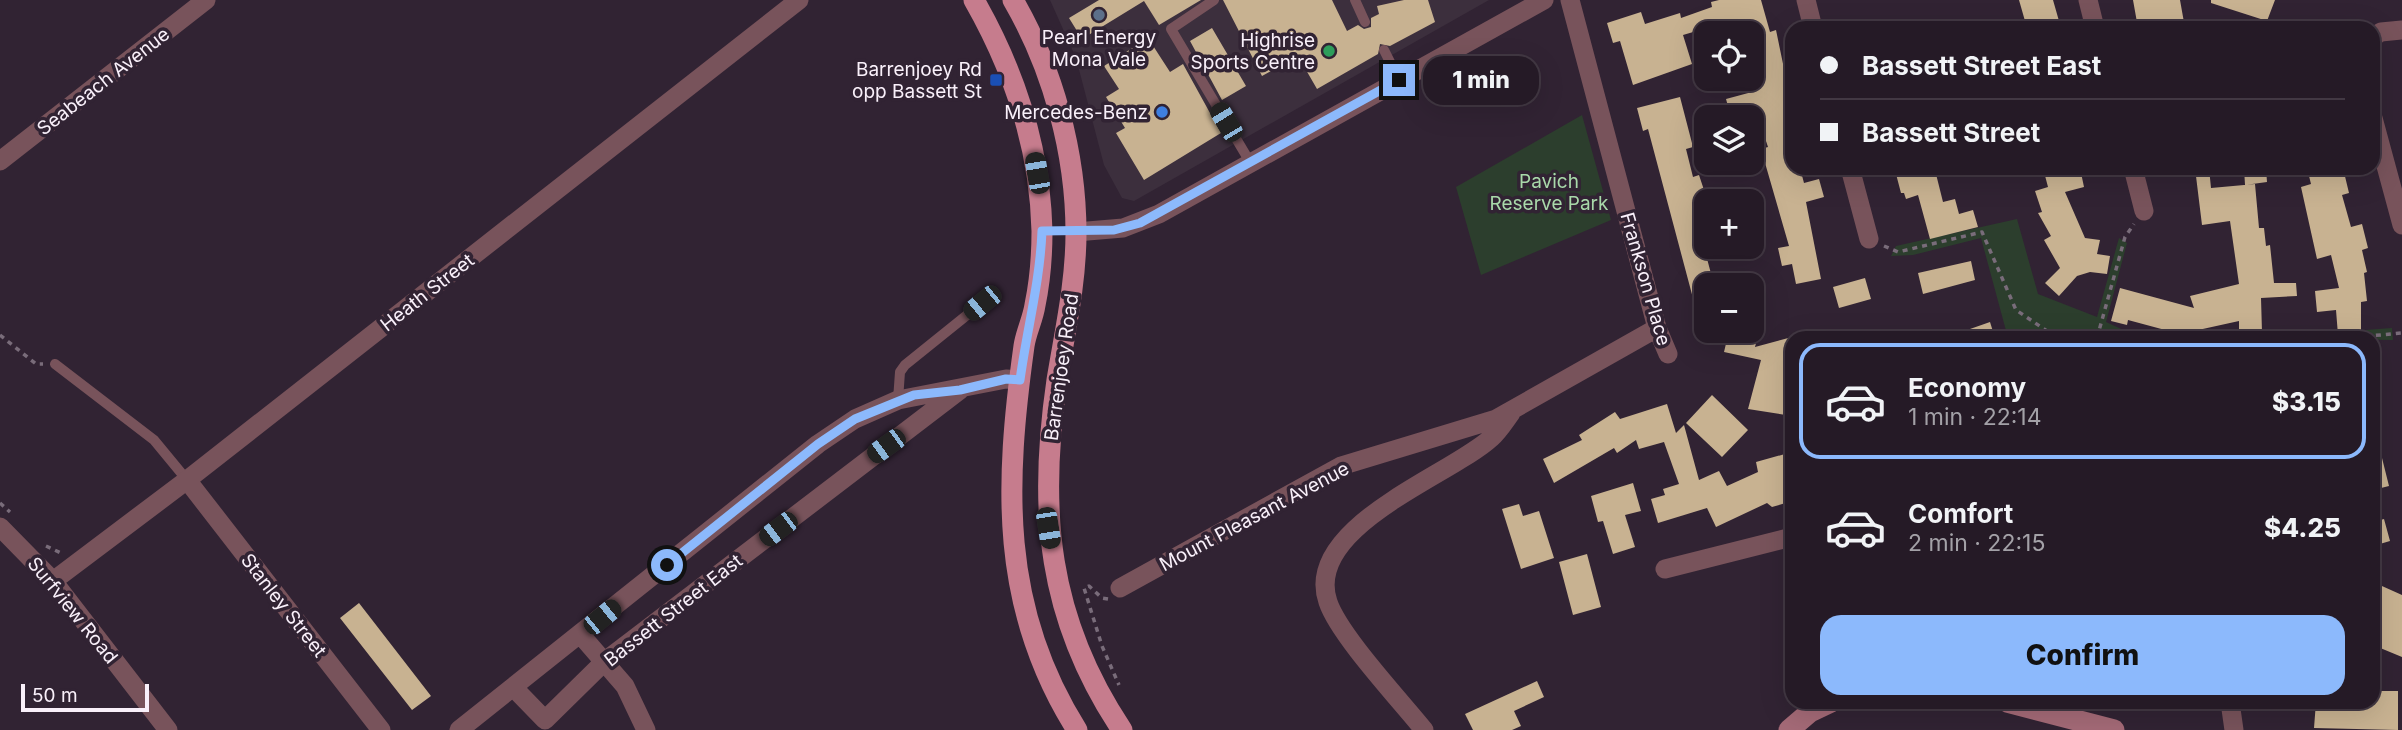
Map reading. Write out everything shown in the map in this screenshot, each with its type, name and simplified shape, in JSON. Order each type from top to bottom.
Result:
[{"type":"main road","name":"Barrenjoey Road","points":[[974,0],[1009,68],[1022,107],[1037,173],[1042,231],[1035,306],[1025,341],[1010,473],[1011,529],[1017,573],[1031,634],[1077,730]]},
{"type":"main road","name":"Barrenjoey Road","points":[[1013,0],[1037,48],[1061,118],[1069,153],[1076,232],[1068,321],[1046,474],[1048,528],[1066,615],[1087,670],[1122,730]]},
{"type":"main road","points":[[1042,231],[1076,232]]},
{"type":"main road","name":"Bassett Street East","points":[[1020,380],[1056,394]]},
{"type":"street","name":"Seabeach Avenue","points":[[0,161],[206,0]]},
{"type":"street","name":"Heath Street","points":[[52,581],[187,480],[799,0]]},
{"type":"street","points":[[1076,232],[1114,230],[1140,223],[1544,0]]},
{"type":"street","name":"Frankson Place","points":[[1570,0],[1657,328],[1668,354]]},
{"type":"street","points":[[1806,0],[1812,21]]},
{"type":"street","points":[[2088,0],[2093,21]]},
{"type":"street","points":[[2380,33],[2402,30]]},
{"type":"street","points":[[2380,144],[2402,225]]},
{"type":"street","points":[[1852,175],[1869,240]]},
{"type":"street","points":[[2135,175],[2144,211]]},
{"type":"street","name":"Mount Pleasant Avenue","points":[[1120,588],[1341,466],[1496,419],[1657,328]]},
{"type":"street","name":"Bassett Street East","points":[[459,730],[818,444],[855,419],[898,400],[1006,379],[1020,380]]},
{"type":"street","name":"Bassett Street East","points":[[514,688],[541,725],[605,661],[960,390]]},
{"type":"street","points":[[898,400],[908,430]]},
{"type":"street","points":[[1424,730],[1341,626],[1328,604],[1324,589],[1329,564],[1345,540],[1365,521],[1397,496],[1491,439],[1514,409]]},
{"type":"street","name":"Stanley Street","points":[[187,480],[381,730]]},
{"type":"street","name":"Surfview Road","points":[[0,527],[52,581],[168,730]]},
{"type":"street","points":[[1665,569],[1785,539]]},
{"type":"street","points":[[580,634],[625,686],[646,730]]},
{"type":"street","points":[[1789,730],[1816,709]]},
{"type":"street","points":[[2034,709],[2114,730]]},
{"type":"street","points":[[2231,709],[2234,730]]},
{"type":"lane","points":[[1214,0],[1171,29],[1250,162]]},
{"type":"lane","points":[[1354,0],[1365,22]]},
{"type":"lane","points":[[1384,50],[1399,80]]},
{"type":"lane","points":[[898,400],[900,372],[905,365],[982,303]]},
{"type":"lane","points":[[55,364],[154,440],[187,480]]},
{"type":"path","points":[[2099,331],[2125,237],[2144,211]]},
{"type":"path","points":[[1869,240],[1898,252],[1982,232],[2015,310],[2047,331]]},
{"type":"path","points":[[2380,335],[2402,333]]},
{"type":"path","points":[[0,335],[36,364],[55,364]]},
{"type":"path","points":[[1120,588],[1106,601],[1089,586],[1084,588],[1102,646],[1123,694]]},
{"type":"shaded area","points":[[1050,0],[1489,0],[1134,201],[1122,198],[1104,165],[1076,58]]},
{"type":"green space","name":"Pavich Reserve Park","points":[[1582,115],[1611,220],[1481,275],[1456,187]]},
{"type":"green space","points":[[2017,219],[2038,294],[2097,317],[2119,238],[2127,243],[2106,322],[2126,331],[2006,331],[1981,238],[1913,255],[1891,256],[1896,246]]},
{"type":"green space","points":[[2392,328],[2393,340],[2380,340],[2380,331],[2352,331]]},
{"type":"building","points":[[1099,0],[1201,0],[1159,25],[1144,1],[1082,39],[1069,18]]},
{"type":"building","points":[[1223,0],[1332,0],[1347,31],[1358,25],[1364,29],[1371,27],[1371,18],[1379,14],[1377,6],[1404,0],[1428,0],[1435,22],[1390,46],[1380,44],[1378,54],[1317,89],[1298,56],[1262,76]]},
{"type":"building","points":[[1719,0],[1761,0],[1770,32],[1776,30],[1785,73],[1785,175],[1802,175],[1804,183],[1819,179],[1824,197],[1806,202],[1821,279],[1796,284],[1792,264],[1782,266],[1778,248],[1789,246],[1764,159],[1764,148],[1768,147],[1764,135],[1764,105],[1728,105],[1726,99],[1752,91],[1764,91],[1764,21],[1694,21],[1694,32],[1683,35],[1692,64],[1633,85],[1620,41],[1613,43],[1607,23],[1641,12],[1645,24],[1680,13],[1681,18],[1712,7],[1711,2]]},
{"type":"building","points":[[2019,0],[2053,0],[2059,21],[2025,21]]},
{"type":"building","points":[[2133,0],[2180,0],[2184,21],[2137,21]]},
{"type":"building","points":[[2211,0],[2275,0],[2267,21],[2211,3]]},
{"type":"building","points":[[1212,28],[1246,86],[1222,100],[1190,41]]},
{"type":"building","name":"Mercedes-Benz","points":[[1148,38],[1170,72],[1183,64],[1221,133],[1144,180],[1116,133],[1125,128],[1106,97],[1119,89],[1104,66]]},
{"type":"building","points":[[1680,97],[1693,147],[1686,149],[1693,177],[1699,175],[1704,189],[1694,189],[1694,259],[1707,259],[1711,273],[1694,273],[1694,302],[1648,129],[1643,131],[1637,108]]},
{"type":"building","points":[[1896,175],[1936,175],[1943,202],[1955,199],[1959,214],[1973,210],[1978,227],[1930,239],[1918,195],[1906,199],[1904,193],[1901,193]]},
{"type":"building","points":[[2045,175],[2081,175],[2084,187],[2065,192],[2085,238],[2100,240],[2097,254],[2110,256],[2107,274],[2090,272],[2077,276],[2059,296],[2045,283],[2060,268],[2044,240],[2051,236],[2038,213],[2042,212],[2035,191],[2048,187]]},
{"type":"building","points":[[2196,175],[2210,175],[2211,188],[2255,184],[2259,228],[2264,228],[2266,246],[2270,245],[2274,283],[2296,283],[2297,296],[2261,298],[2262,331],[2239,331],[2239,321],[2194,331],[2169,331],[2128,320],[2127,325],[2111,321],[2120,288],[2194,308],[2190,296],[2239,284],[2230,221],[2202,225]]},
{"type":"building","points":[[2244,175],[2266,175],[2267,182],[2245,185]]},
{"type":"building","points":[[2309,175],[2345,175],[2349,193],[2342,195],[2351,227],[2362,224],[2368,248],[2362,250],[2367,272],[2364,273],[2367,301],[2361,302],[2361,331],[2338,331],[2336,310],[2317,312],[2315,291],[2339,288],[2331,255],[2317,259],[2301,187],[2311,184]]},
{"type":"building","points":[[1971,261],[1975,280],[1923,294],[1918,273]]},
{"type":"building","points":[[1865,278],[1871,299],[1839,308],[1833,287]]},
{"type":"building","points":[[1990,322],[1993,331],[1964,331]]},
{"type":"building","points":[[1785,339],[1785,415],[1748,409],[1761,360],[1724,352],[1726,343],[1756,343],[1755,347]]},
{"type":"building","points":[[1712,395],[1748,430],[1722,457],[1686,423]]},
{"type":"building","points":[[1667,404],[1676,433],[1684,425],[1699,480],[1719,471],[1727,486],[1758,472],[1756,462],[1785,454],[1785,503],[1772,507],[1767,503],[1716,527],[1707,508],[1658,523],[1651,499],[1665,495],[1663,489],[1679,484],[1664,442],[1639,449],[1636,440],[1617,453],[1614,448],[1554,483],[1543,459],[1582,440],[1579,435],[1615,412],[1620,419]]},
{"type":"building","points":[[2380,450],[2389,486],[2380,488]]},
{"type":"building","points":[[1633,483],[1641,511],[1625,515],[1635,547],[1613,554],[1603,521],[1598,522],[1591,496]]},
{"type":"building","points":[[1519,504],[1523,516],[1539,511],[1554,558],[1521,569],[1502,509]]},
{"type":"building","points":[[2384,519],[2390,541],[2380,544],[2380,520]]},
{"type":"building","points":[[1587,554],[1601,607],[1573,615],[1559,562]]},
{"type":"building","points":[[2380,585],[2402,595],[2402,657],[2380,648]]},
{"type":"building","points":[[359,603],[431,696],[412,710],[340,618]]},
{"type":"building","points":[[1537,681],[1544,697],[1514,711],[1521,726],[1512,730],[1473,730],[1465,714]]},
{"type":"building","points":[[2380,691],[2398,691],[2398,730],[2314,728],[2315,709],[2380,709]]},
{"type":"place","name":"Pearl Energy Mona Vale","points":[[1099,15]]},
{"type":"place","name":"Highrise Sports Centre","points":[[1329,51]]},
{"type":"place","name":"Barrenjoey Rd opp Bassett St","points":[[996,80]]},
{"type":"place","name":"Mercedes-Benz","points":[[1162,112]]},
{"type":"route","points":[[667,565],[818,444],[855,419],[914,395],[960,390],[1006,379],[1020,380],[1025,341],[1035,306],[1042,231],[1114,230],[1140,223],[1399,80]]}]
